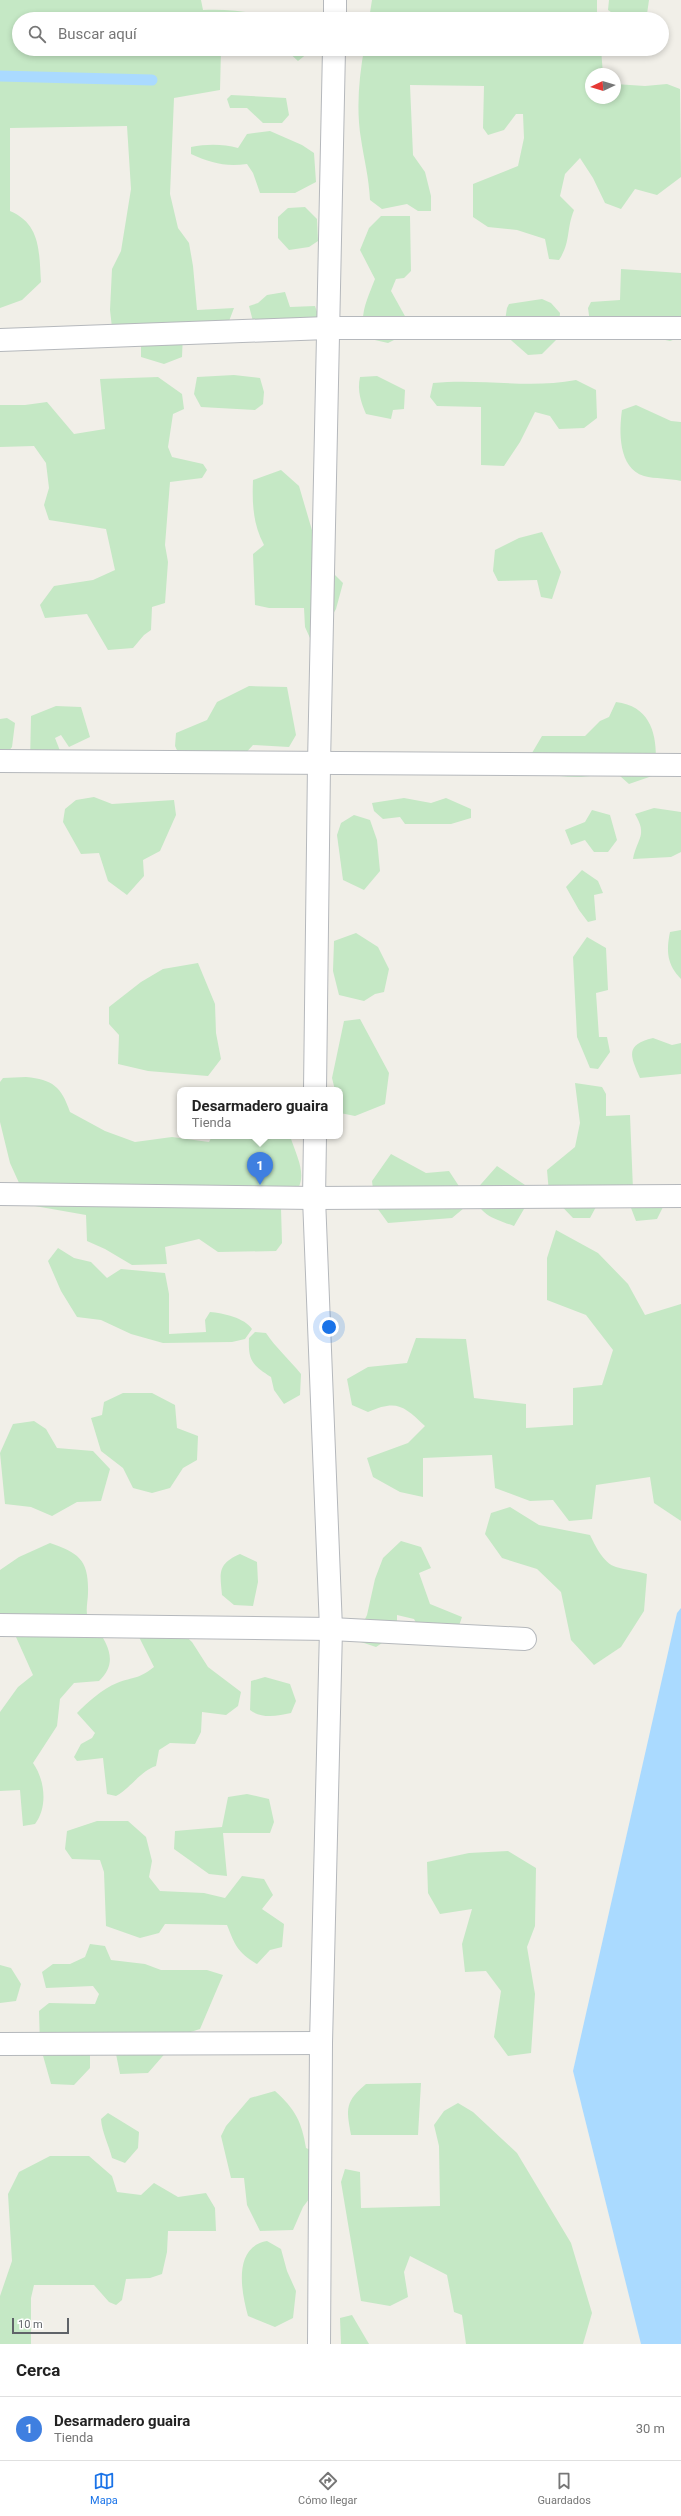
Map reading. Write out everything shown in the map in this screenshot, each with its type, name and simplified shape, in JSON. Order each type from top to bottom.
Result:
[{"type":"street","points":[[335,0],[335,12]]},
{"type":"street","points":[[316,1087],[319,764],[334,56]]},
{"type":"street","points":[[0,340],[327,328],[681,328]]},
{"type":"street","points":[[0,760],[319,764],[681,765]]},
{"type":"street","points":[[315,1139],[314,1198],[330,1629],[321,2044],[319,2344]]},
{"type":"street","points":[[0,1194],[314,1198],[681,1196]]},
{"type":"street","points":[[0,1625],[330,1629],[525,1639]]},
{"type":"street","points":[[0,2044],[321,2044]]},
{"type":"green space","points":[[0,0],[201,0],[203,10],[245,12],[12,12],[12,56],[221,56],[220,90],[174,98],[170,194],[178,228],[189,243],[193,266],[197,310],[234,308],[226,329],[183,333],[182,357],[164,364],[141,357],[141,340],[114,345],[110,310],[112,269],[121,251],[131,189],[127,126],[10,128],[10,211],[28,223],[33,231],[40,260],[41,282],[22,300],[0,308]]},
{"type":"green space","points":[[372,0],[597,0],[597,12],[370,12]]},
{"type":"green space","points":[[609,0],[649,0],[647,12],[611,12],[608,10]]},
{"type":"green space","points":[[293,56],[304,56],[298,61]]},
{"type":"green space","points":[[363,56],[602,56],[603,68],[585,68],[585,104],[621,104],[621,84],[645,86],[667,84],[680,89],[681,177],[657,195],[635,189],[621,209],[605,203],[593,178],[580,158],[565,174],[560,196],[574,210],[567,242],[563,254],[559,260],[549,259],[545,239],[517,230],[488,227],[473,217],[473,184],[518,166],[524,138],[523,114],[516,114],[504,130],[488,135],[483,128],[484,86],[410,85],[413,155],[425,172],[431,196],[431,211],[418,211],[407,204],[382,209],[370,200],[368,176],[359,128],[359,94]]},
{"type":"green space","points":[[231,95],[286,98],[289,115],[282,123],[263,123],[247,108],[230,108],[227,99]]},
{"type":"green space","points":[[270,131],[302,145],[314,153],[316,182],[295,193],[260,193],[253,173],[247,164],[218,164],[191,154],[191,147],[197,146],[221,145],[238,148],[247,134]]},
{"type":"green space","points":[[305,207],[317,219],[318,241],[309,247],[289,250],[278,238],[278,217],[288,208]]},
{"type":"green space","points":[[381,216],[410,216],[411,271],[404,278],[396,279],[391,291],[406,318],[402,336],[388,343],[366,338],[363,322],[364,308],[375,279],[360,250],[369,228]]},
{"type":"green space","points":[[621,269],[681,273],[681,337],[670,341],[638,334],[591,330],[588,308],[591,302],[620,300]]},
{"type":"green space","points":[[285,292],[290,307],[315,306],[320,320],[256,333],[249,306],[258,303],[267,295]]},
{"type":"green space","points":[[542,299],[551,303],[560,313],[558,338],[542,354],[528,355],[503,333],[507,308],[509,304]]},
{"type":"green space","points":[[234,375],[260,378],[264,392],[263,404],[255,410],[201,407],[194,394],[197,377]]},
{"type":"green space","points":[[377,376],[405,390],[404,409],[393,410],[391,419],[366,414],[360,396],[360,377]]},
{"type":"green space","points":[[158,377],[182,394],[184,409],[173,414],[168,447],[172,457],[203,464],[207,470],[202,478],[170,482],[165,545],[168,562],[165,603],[152,607],[151,630],[144,635],[133,648],[108,650],[87,614],[45,618],[40,605],[54,586],[93,580],[115,570],[106,529],[49,520],[44,505],[49,488],[46,463],[34,446],[0,447],[0,405],[25,405],[47,402],[74,434],[105,429],[100,379]]},
{"type":"green space","points":[[576,380],[596,390],[597,418],[584,428],[559,429],[550,416],[535,412],[520,442],[504,466],[481,465],[481,407],[437,406],[430,397],[433,383],[469,382],[540,384]]},
{"type":"green space","points":[[636,405],[671,421],[681,422],[681,481],[644,476],[635,472],[629,465],[622,448],[622,410]]},
{"type":"green space","points":[[281,470],[299,486],[321,561],[343,583],[336,609],[321,635],[310,638],[305,627],[304,608],[269,608],[255,605],[253,554],[264,545],[255,522],[253,480]]},
{"type":"green space","points":[[542,532],[561,572],[552,599],[541,597],[537,580],[498,581],[493,571],[495,550],[519,538]]},
{"type":"green space","points":[[249,686],[287,687],[296,735],[289,747],[253,745],[234,766],[182,761],[175,746],[176,733],[207,720],[217,702]]},
{"type":"green space","points":[[616,702],[629,705],[639,711],[647,719],[652,728],[656,751],[655,775],[629,784],[611,768],[596,775],[579,777],[544,774],[532,753],[542,736],[585,736],[600,721],[609,717]]},
{"type":"green space","points":[[56,706],[81,707],[90,737],[69,747],[61,735],[55,738],[64,761],[30,763],[31,716]]},
{"type":"green space","points":[[7,718],[15,723],[12,747],[3,758],[0,758],[0,719]]},
{"type":"green space","points":[[94,797],[112,804],[174,800],[176,815],[160,851],[143,860],[144,876],[127,895],[108,881],[99,853],[81,854],[63,822],[65,809],[76,800]]},
{"type":"green space","points":[[404,798],[431,803],[446,798],[471,809],[471,818],[451,824],[405,824],[400,817],[383,819],[374,811],[372,803]]},
{"type":"green space","points":[[654,808],[681,812],[681,852],[671,857],[633,859],[641,832],[639,821],[635,814]]},
{"type":"green space","points":[[592,810],[610,815],[617,840],[608,852],[594,852],[585,840],[571,845],[565,830],[585,822]]},
{"type":"green space","points":[[354,815],[370,820],[377,840],[380,871],[364,890],[343,880],[337,835],[341,823]]},
{"type":"green space","points":[[582,870],[598,881],[603,893],[594,895],[596,920],[588,922],[579,910],[566,887]]},
{"type":"green space","points":[[681,930],[681,979],[676,974],[670,963],[668,945],[670,932]]},
{"type":"green space","points":[[356,933],[378,947],[389,969],[384,992],[375,994],[364,1001],[339,995],[333,971],[334,941]]},
{"type":"green space","points":[[587,937],[606,948],[608,990],[596,993],[599,1037],[607,1037],[610,1052],[598,1069],[590,1068],[577,1037],[573,957]]},
{"type":"green space","points":[[198,963],[215,1004],[216,1033],[221,1059],[208,1076],[148,1071],[118,1064],[119,1035],[109,1024],[109,1007],[141,982],[163,969]]},
{"type":"green space","points":[[360,1019],[389,1073],[385,1104],[355,1116],[343,1114],[343,1087],[334,1087],[332,1078],[344,1021]]},
{"type":"green space","points":[[653,1038],[672,1045],[681,1043],[681,1074],[640,1078],[632,1057],[632,1052],[638,1044]]},
{"type":"green space","points":[[26,1077],[43,1080],[55,1086],[59,1090],[67,1103],[70,1112],[105,1131],[135,1142],[172,1137],[177,1138],[177,1139],[209,1142],[210,1139],[291,1139],[298,1157],[301,1175],[297,1191],[281,1208],[282,1243],[276,1251],[218,1252],[199,1239],[165,1247],[167,1264],[132,1265],[105,1249],[87,1241],[86,1215],[29,1205],[10,1163],[0,1122],[0,1082],[3,1078]]},
{"type":"green space","points":[[575,1083],[602,1087],[606,1094],[606,1116],[630,1115],[633,1190],[669,1195],[657,1219],[636,1221],[628,1200],[605,1190],[590,1218],[573,1218],[549,1193],[547,1170],[575,1147],[580,1123]]},
{"type":"green space","points":[[391,1154],[426,1173],[449,1171],[470,1203],[452,1218],[388,1223],[375,1205],[372,1181]]},
{"type":"green space","points":[[497,1166],[525,1185],[531,1197],[514,1226],[488,1215],[479,1206],[476,1200],[474,1192]]},
{"type":"green space","points":[[556,1230],[598,1253],[628,1284],[645,1315],[681,1304],[681,1521],[654,1503],[650,1477],[596,1485],[592,1519],[569,1521],[553,1500],[530,1501],[495,1488],[492,1455],[423,1458],[423,1497],[400,1492],[373,1477],[367,1458],[408,1443],[425,1426],[405,1409],[400,1407],[393,1405],[386,1406],[368,1412],[352,1405],[347,1379],[368,1367],[407,1363],[416,1338],[466,1339],[474,1398],[526,1404],[526,1428],[573,1425],[573,1388],[602,1385],[613,1350],[586,1315],[547,1300],[547,1258]]},
{"type":"green space","points":[[58,1248],[74,1258],[91,1262],[107,1278],[121,1269],[165,1273],[169,1294],[169,1334],[206,1332],[205,1320],[210,1312],[239,1319],[249,1325],[252,1329],[245,1339],[232,1342],[163,1343],[131,1334],[101,1320],[77,1317],[61,1291],[48,1261]]},
{"type":"green space","points":[[255,1332],[266,1333],[301,1374],[300,1395],[284,1404],[274,1390],[271,1377],[259,1369],[252,1361],[249,1352],[249,1338]]},
{"type":"green space","points":[[123,1393],[152,1393],[175,1405],[177,1428],[198,1436],[197,1460],[183,1468],[170,1488],[152,1493],[133,1488],[123,1468],[101,1451],[91,1418],[102,1415],[104,1402]]},
{"type":"green space","points":[[34,1421],[46,1429],[57,1448],[93,1451],[110,1469],[101,1501],[77,1502],[52,1516],[31,1507],[5,1504],[0,1453],[13,1424]]},
{"type":"green space","points":[[510,1507],[539,1525],[590,1535],[603,1558],[611,1565],[647,1574],[644,1611],[621,1647],[594,1665],[571,1640],[561,1592],[537,1569],[502,1558],[485,1534],[491,1513]]},
{"type":"green space","points":[[401,1541],[421,1547],[431,1568],[419,1573],[430,1604],[462,1617],[452,1646],[427,1643],[414,1619],[397,1615],[397,1633],[376,1647],[355,1640],[367,1615],[375,1579],[383,1558]]},
{"type":"green space","points":[[50,1543],[68,1550],[80,1559],[84,1565],[88,1582],[87,1614],[89,1620],[96,1627],[105,1641],[110,1654],[110,1661],[105,1674],[99,1681],[74,1683],[60,1699],[57,1726],[33,1763],[42,1785],[42,1810],[35,1824],[23,1826],[20,1790],[0,1791],[0,1712],[18,1687],[33,1675],[16,1637],[0,1619],[0,1570],[19,1557]]},
{"type":"green space","points":[[240,1554],[257,1562],[258,1582],[253,1606],[234,1605],[222,1595],[222,1570],[227,1562]]},
{"type":"green space","points":[[167,1619],[192,1642],[208,1667],[241,1692],[238,1706],[226,1715],[202,1712],[201,1732],[195,1744],[170,1743],[159,1750],[156,1766],[150,1768],[116,1796],[107,1794],[103,1758],[77,1761],[74,1757],[81,1744],[92,1738],[95,1733],[77,1713],[106,1689],[117,1683],[140,1676],[154,1667],[137,1633]]},
{"type":"green space","points":[[265,1677],[290,1684],[296,1701],[291,1713],[275,1716],[264,1716],[250,1710],[251,1681]]},
{"type":"green space","points":[[247,1794],[269,1799],[274,1822],[270,1833],[223,1833],[227,1876],[209,1874],[174,1849],[175,1831],[222,1827],[228,1797]]},
{"type":"green space","points":[[97,1821],[128,1821],[146,1837],[152,1861],[149,1877],[160,1891],[204,1893],[225,1898],[242,1876],[264,1879],[273,1895],[262,1909],[284,1924],[282,1947],[270,1950],[257,1964],[241,1952],[232,1938],[227,1925],[165,1924],[159,1933],[140,1938],[106,1926],[104,1872],[100,1860],[72,1859],[65,1849],[67,1831]]},
{"type":"green space","points":[[508,1851],[536,1868],[535,1926],[527,1947],[535,1994],[531,2053],[508,2056],[494,2037],[501,1991],[486,1971],[465,1972],[462,1944],[472,1909],[440,1914],[428,1893],[427,1862],[469,1853]]},
{"type":"green space","points":[[90,1944],[105,1946],[111,1960],[145,1964],[161,1970],[207,1970],[223,1975],[200,2029],[169,2039],[168,2050],[148,2073],[120,2074],[116,2054],[90,2036],[90,2068],[74,2085],[51,2084],[40,2045],[39,2011],[49,2003],[95,2004],[99,1994],[93,1986],[46,1988],[42,1972],[53,1964],[70,1964],[85,1957]]},
{"type":"green space","points":[[0,1965],[11,1968],[21,1984],[16,2001],[0,2003]]},
{"type":"green space","points":[[421,2083],[418,2135],[351,2135],[348,2118],[349,2106],[354,2096],[366,2084]]},
{"type":"green space","points":[[275,2091],[293,2110],[300,2123],[306,2148],[322,2155],[322,2182],[303,2207],[293,2230],[260,2231],[247,2205],[244,2178],[231,2178],[221,2136],[226,2126],[250,2098]]},
{"type":"green space","points":[[458,2103],[473,2112],[517,2153],[571,2243],[592,2313],[583,2344],[466,2344],[462,2315],[454,2312],[447,2275],[410,2256],[404,2272],[408,2297],[390,2306],[361,2301],[341,2182],[345,2169],[360,2172],[361,2208],[440,2206],[439,2146],[434,2125],[444,2111]]},
{"type":"green space","points":[[108,2113],[139,2132],[138,2148],[125,2163],[112,2158],[101,2119]]},
{"type":"green space","points":[[50,2156],[89,2156],[112,2176],[117,2192],[141,2195],[154,2183],[178,2197],[206,2193],[215,2208],[216,2231],[168,2231],[167,2252],[162,2274],[150,2278],[126,2279],[122,2300],[116,2305],[109,2302],[94,2285],[34,2285],[31,2298],[31,2344],[0,2344],[0,2296],[12,2261],[8,2194],[19,2172]]},
{"type":"green space","points":[[267,2241],[281,2249],[287,2271],[296,2291],[293,2318],[275,2327],[248,2316],[243,2295],[242,2271],[244,2261],[249,2252],[256,2245]]},
{"type":"green space","points":[[352,2315],[369,2344],[341,2344],[340,2318]]},
{"type":"water","points":[[681,1608],[681,2344],[641,2344],[573,2071],[677,1613]]},
{"type":"waterway","points":[[0,76],[152,80]]},
{"type":"place","name":"Desarmadero guaira","points":[[260,1185]]}]
